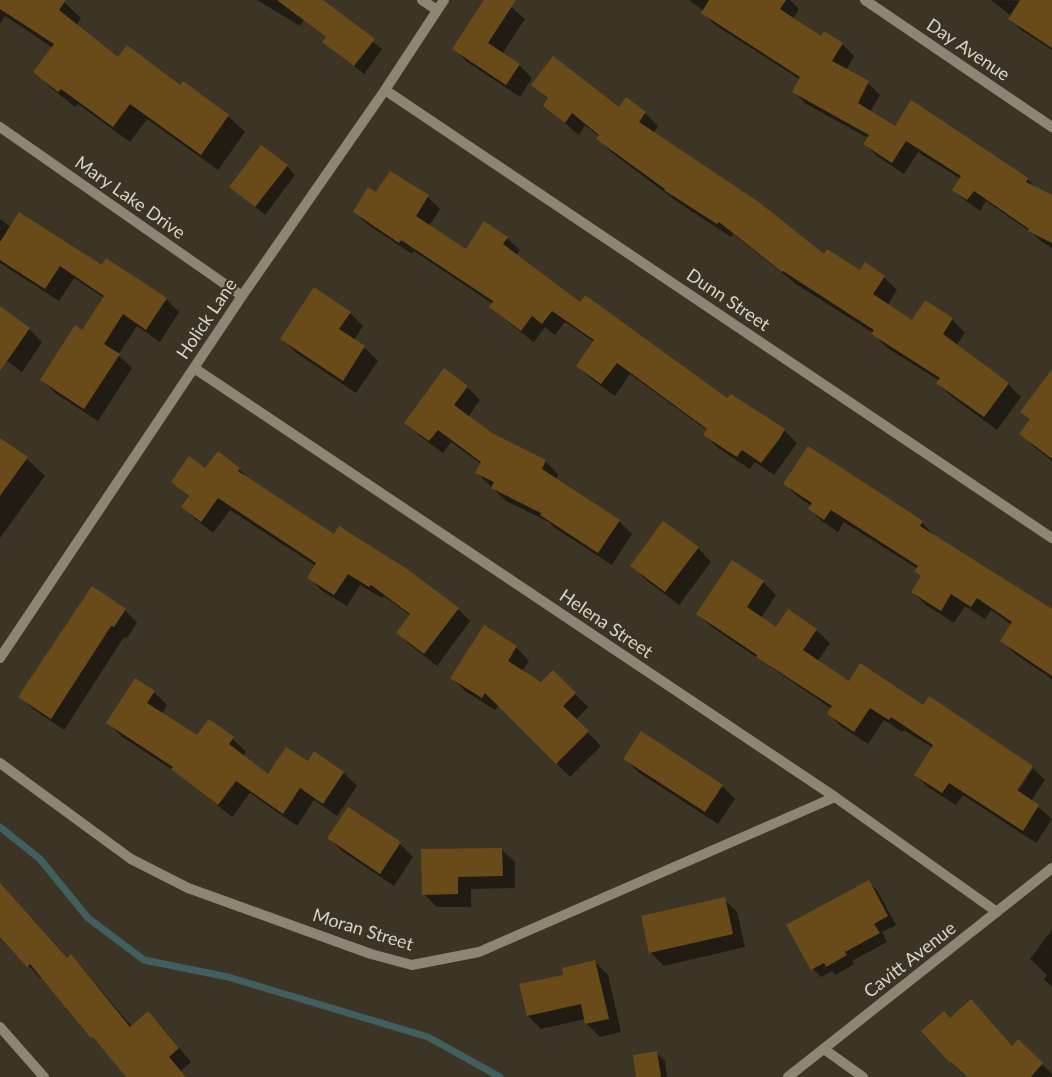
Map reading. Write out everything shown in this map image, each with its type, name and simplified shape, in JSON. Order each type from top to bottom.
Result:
[{"type":"street","points":[[422,0],[437,10]]},
{"type":"street","name":"Holick Lane","points":[[0,658],[242,296],[385,90],[444,0]]},
{"type":"street","name":"Day Avenue","points":[[865,0],[1052,127]]},
{"type":"street","name":"Dunn Street","points":[[385,90],[1052,538]]},
{"type":"street","name":"Mary Lake Drive","points":[[0,127],[242,296]]},
{"type":"street","name":"Helena Street","points":[[194,368],[836,797],[997,912]]},
{"type":"street","name":"Moran Street","points":[[0,763],[131,859],[188,888],[371,954],[412,965],[479,952],[836,797]]},
{"type":"street","name":"Cavitt Avenue","points":[[788,1077],[1051,870]]},
{"type":"street","points":[[0,1027],[44,1077]]},
{"type":"street","points":[[824,1049],[863,1077]]},
{"type":"building","points":[[0,0],[66,0],[59,10],[118,57],[127,45],[180,85],[183,81],[229,115],[201,155],[130,104],[113,127],[61,89],[58,92],[33,72],[54,44],[0,9]]},
{"type":"building","points":[[277,0],[323,0],[375,39],[354,66],[322,42],[326,37]]},
{"type":"building","points":[[484,0],[516,0],[488,43],[520,64],[506,85],[452,49]]},
{"type":"building","points":[[709,0],[786,0],[780,9],[821,36],[824,31],[843,43],[832,61],[869,81],[858,103],[895,126],[911,100],[1028,178],[1026,182],[1052,195],[1052,243],[1028,231],[1029,229],[974,191],[967,200],[952,190],[961,176],[906,141],[892,163],[863,144],[869,135],[792,92],[800,77],[701,13]]},
{"type":"building","points":[[1020,0],[1052,0],[1052,48],[1008,19]]},
{"type":"building","points":[[553,56],[619,107],[626,97],[646,112],[639,122],[760,203],[824,254],[827,249],[860,270],[865,262],[885,276],[873,294],[912,320],[925,300],[953,318],[943,334],[1009,383],[984,417],[936,383],[940,378],[871,334],[874,330],[782,272],[719,222],[717,224],[664,190],[596,139],[599,135],[572,113],[565,123],[543,106],[548,98],[531,85]]},
{"type":"building","points":[[261,145],[288,165],[255,207],[229,187]]},
{"type":"building","points":[[390,171],[429,195],[416,216],[466,249],[484,221],[508,237],[503,244],[580,302],[585,295],[727,398],[731,394],[785,429],[780,438],[761,463],[742,450],[737,457],[703,435],[707,429],[617,363],[601,384],[576,366],[594,340],[552,311],[542,324],[532,316],[521,331],[489,307],[493,301],[401,240],[399,243],[353,212],[368,187],[376,192]]},
{"type":"building","points":[[19,212],[102,265],[106,258],[167,298],[146,330],[123,314],[104,344],[120,354],[84,409],[40,380],[75,325],[82,330],[104,296],[60,266],[45,289],[0,260],[0,242]]},
{"type":"building","points":[[314,287],[351,312],[339,329],[365,346],[343,381],[280,339]]},
{"type":"building","points":[[0,306],[30,328],[0,371]]},
{"type":"building","points":[[444,368],[468,386],[454,405],[492,433],[546,460],[542,469],[620,520],[598,553],[540,515],[541,513],[491,488],[494,482],[475,473],[481,462],[438,430],[429,441],[404,423]]},
{"type":"building","points":[[1052,369],[1052,459],[1019,434],[1030,419],[1020,412]]},
{"type":"building","points":[[0,438],[28,457],[0,496]]},
{"type":"building","points":[[808,446],[923,521],[920,526],[1052,609],[1052,676],[1000,641],[1012,622],[977,598],[971,607],[951,594],[941,611],[911,592],[921,576],[914,571],[918,566],[831,510],[824,520],[808,509],[812,503],[783,484]]},
{"type":"building","points":[[218,451],[240,468],[238,471],[334,534],[339,526],[407,569],[459,608],[424,654],[396,633],[410,614],[371,585],[369,587],[348,574],[334,595],[307,578],[316,563],[218,498],[201,522],[181,507],[189,496],[171,482],[189,456],[205,468]]},
{"type":"building","points":[[663,521],[699,547],[665,592],[630,566]]},
{"type":"building","points":[[732,560],[764,581],[747,607],[776,627],[788,609],[817,629],[803,650],[849,681],[860,663],[923,705],[929,696],[1033,766],[1017,790],[1039,805],[1023,831],[949,783],[942,793],[914,775],[933,745],[891,717],[889,720],[870,708],[854,732],[827,714],[832,706],[756,657],[757,655],[696,614]]},
{"type":"building","points":[[92,586],[126,609],[114,627],[111,626],[51,719],[18,697]]},
{"type":"building","points":[[484,625],[517,646],[508,661],[541,682],[553,670],[576,693],[563,706],[589,731],[556,764],[485,693],[482,698],[450,678]]},
{"type":"building","points":[[135,678],[155,691],[147,703],[197,735],[209,719],[234,737],[229,744],[268,774],[286,747],[308,761],[314,751],[344,772],[323,804],[300,788],[283,814],[236,781],[218,805],[171,769],[173,767],[106,723]]},
{"type":"building","points":[[641,731],[723,785],[705,812],[623,759]]},
{"type":"building","points":[[348,807],[401,842],[380,874],[327,838]]},
{"type":"building","points":[[502,848],[503,876],[458,877],[458,894],[422,895],[421,849]]},
{"type":"building","points":[[869,880],[888,916],[874,924],[880,933],[845,952],[847,955],[826,967],[824,963],[811,970],[786,925]]},
{"type":"building","points":[[0,883],[67,958],[71,954],[130,1027],[148,1011],[179,1048],[169,1057],[186,1077],[126,1077],[30,964],[27,967],[0,937]]},
{"type":"building","points":[[725,897],[733,934],[649,953],[641,916]]},
{"type":"building","points":[[595,960],[609,1019],[585,1024],[581,1004],[527,1016],[519,984],[563,975],[562,968]]},
{"type":"building","points":[[971,999],[1012,1046],[1018,1039],[1043,1063],[1031,1077],[968,1077],[950,1063],[921,1031],[944,1011],[950,1018]]},
{"type":"building","points":[[657,1051],[661,1077],[636,1077],[633,1055]]},
{"type":"waterway","points":[[0,827],[40,859],[88,918],[144,960],[228,977],[428,1037],[500,1077]]}]
